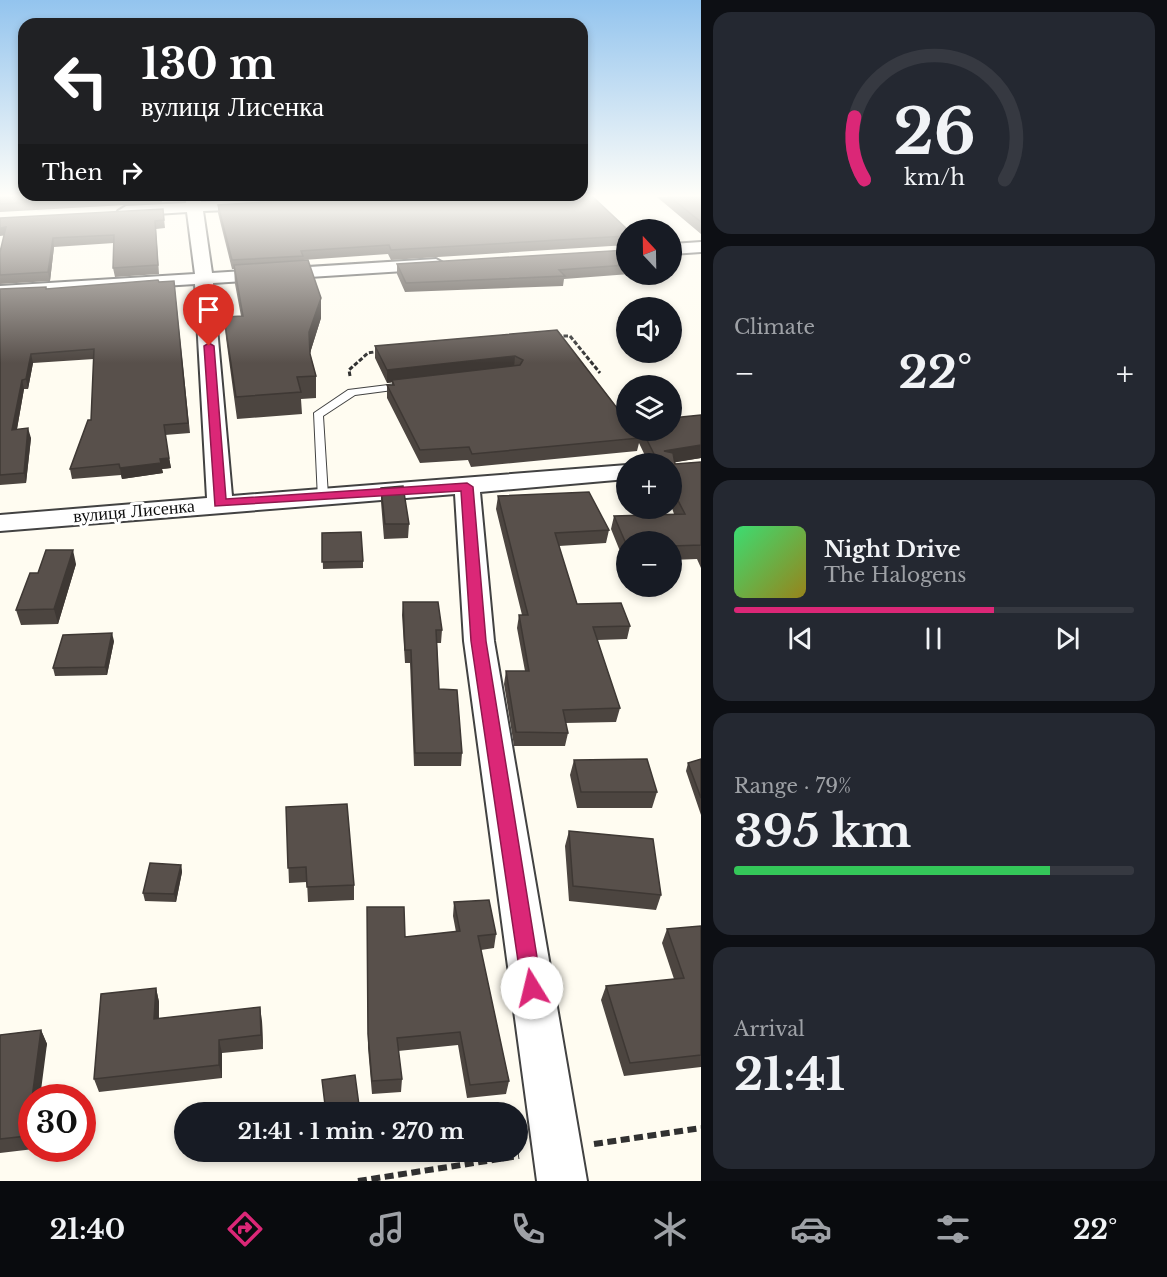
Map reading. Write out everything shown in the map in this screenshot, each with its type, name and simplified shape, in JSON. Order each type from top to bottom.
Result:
[{"type":"street","points":[[201,252],[220,503]]},
{"type":"street","points":[[0,291],[451,263]]},
{"type":"street","name":"вулиця Лисенка","points":[[0,523],[220,503],[467,487],[616,473]]},
{"type":"street","points":[[467,487],[479,641],[562,1181]]},
{"type":"lane","points":[[322,496],[318,415],[352,392],[421,384]]},
{"type":"path","points":[[548,336],[570,336],[600,373]]},
{"type":"path","points":[[352,392],[349,370],[368,353],[380,351]]},
{"type":"building","points":[[0,252],[51,252],[48,272],[0,275]]},
{"type":"building","points":[[113,252],[157,252],[158,265],[113,268]]},
{"type":"building","points":[[230,252],[301,252],[303,256],[232,260]]},
{"type":"building","points":[[616,252],[616,266],[559,270],[565,276],[406,283],[397,264]]},
{"type":"building","points":[[308,260],[321,298],[309,332],[310,354],[316,376],[297,377],[301,392],[236,397],[224,317],[243,316],[234,265]]},
{"type":"building","points":[[158,280],[159,282],[174,281],[188,423],[164,425],[169,458],[160,459],[161,463],[120,468],[119,464],[70,469],[88,420],[91,420],[94,349],[31,354],[26,379],[22,380],[12,430],[28,428],[24,473],[0,475],[0,289],[46,287],[46,289]]},
{"type":"building","points":[[557,330],[616,407],[616,440],[472,454],[469,447],[420,450],[387,385],[394,385],[392,380],[520,365],[523,360],[515,356],[387,370],[375,346]]},
{"type":"building","points":[[701,415],[701,445],[664,451],[673,453],[654,453],[648,441],[682,441],[682,417]]},
{"type":"building","points":[[701,462],[701,545],[682,546],[682,531],[620,531],[614,516],[616,519],[682,519],[682,514],[685,514],[682,508],[682,463]]},
{"type":"building","points":[[403,486],[409,524],[385,524],[381,488]]},
{"type":"building","points":[[589,492],[609,530],[555,533],[577,604],[621,603],[630,626],[593,627],[620,708],[563,710],[568,733],[516,732],[506,671],[529,671],[519,615],[528,615],[498,496]]},
{"type":"building","points":[[361,532],[363,561],[322,562],[322,533]]},
{"type":"building","points":[[46,550],[73,550],[54,609],[16,610],[30,573],[38,573]]},
{"type":"building","points":[[403,602],[438,602],[442,630],[436,630],[439,689],[457,690],[462,753],[415,753],[411,650],[405,650]]},
{"type":"building","points":[[112,633],[105,667],[53,668],[63,635]]},
{"type":"building","points":[[647,759],[657,792],[581,792],[574,760]]},
{"type":"building","points":[[701,759],[701,798],[688,763]]},
{"type":"building","points":[[347,804],[354,885],[307,887],[306,867],[288,868],[286,807]]},
{"type":"building","points":[[569,831],[653,839],[661,895],[573,886]]},
{"type":"building","points":[[150,863],[181,865],[174,894],[143,893]]},
{"type":"building","points":[[489,900],[496,934],[478,936],[509,1081],[470,1085],[460,1032],[397,1038],[402,1079],[372,1081],[368,1034],[367,907],[404,907],[405,937],[460,931],[454,902]]},
{"type":"building","points":[[701,926],[701,1055],[630,1063],[606,986],[684,978],[667,929]]},
{"type":"building","points":[[156,988],[154,1019],[260,1007],[261,1035],[219,1040],[219,1065],[94,1079],[101,994]]},
{"type":"building","points":[[41,1030],[34,1084],[18,1084],[18,1137],[0,1139],[0,1035]]},
{"type":"building","points":[[355,1075],[359,1102],[325,1102],[322,1080]]},
{"type":"route","points":[[209,346],[220,503],[467,487],[479,641],[532,988]]}]
